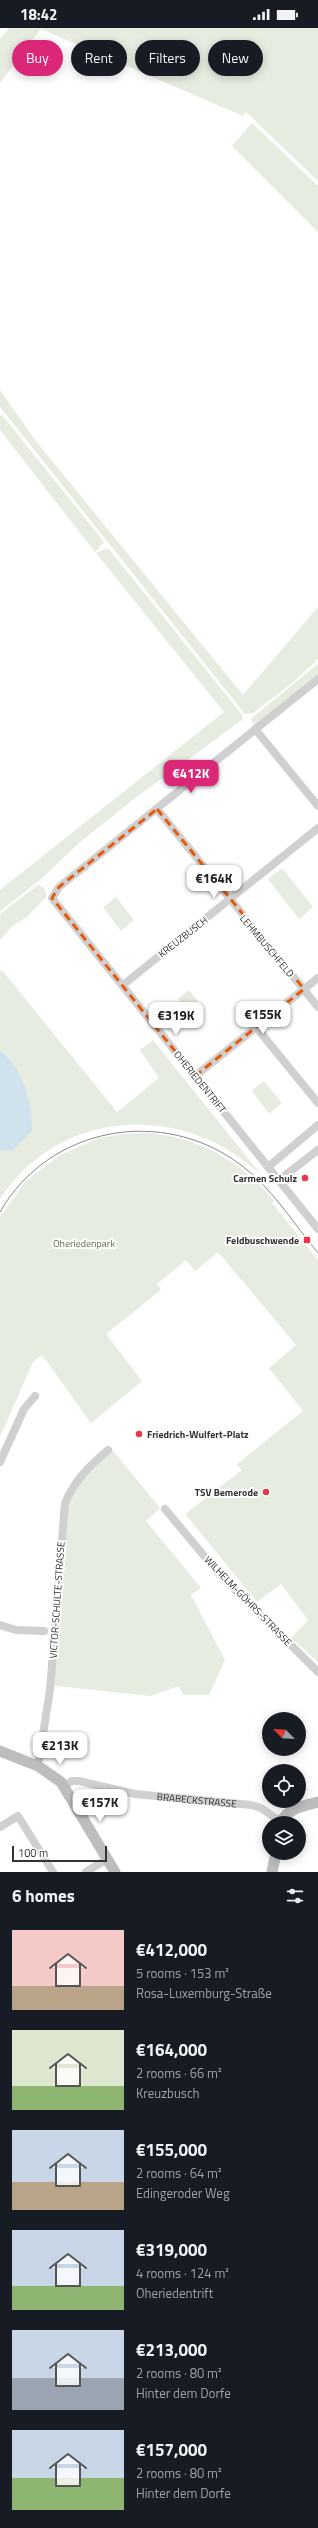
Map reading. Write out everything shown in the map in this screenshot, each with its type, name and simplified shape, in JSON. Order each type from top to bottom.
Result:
[{"type":"main road","points":[[0,1751],[38,1766],[64,1786],[115,1872]]},
{"type":"main road","points":[[287,1816],[294,1808],[318,1802]]},
{"type":"main road","points":[[272,1872],[275,1860]]},
{"type":"street","points":[[157,809],[318,679]]},
{"type":"street","points":[[255,729],[318,806]]},
{"type":"street","name":"OHERIEDENTRIFT","points":[[157,809],[59,887],[52,898],[318,1229]]},
{"type":"street","name":"LEHMBUSCHFELD","points":[[157,809],[318,1007]]},
{"type":"street","name":"KREUZBUSCH","points":[[122,985],[318,828]]},
{"type":"street","points":[[195,1076],[318,978]]},
{"type":"street","points":[[256,1027],[318,1104]]},
{"type":"street","points":[[268,1167],[318,1125]]},
{"type":"street","points":[[279,1180],[318,1150]]},
{"type":"street","points":[[0,1462],[24,1409],[35,1396]]},
{"type":"street","name":"VICTOR-SCHULTE-STRASSE","points":[[38,1766],[50,1690],[65,1503],[72,1486],[87,1468],[108,1450]]},
{"type":"street","name":"WILHELM-GÖHRS-STRASSE","points":[[165,1509],[220,1575],[318,1672]]},
{"type":"street","points":[[0,1625],[16,1630],[44,1631]]},
{"type":"street","name":"BRABECKSTRASSE","points":[[64,1786],[72,1781],[79,1781],[135,1794],[251,1805],[262,1808],[273,1816]]},
{"type":"street","points":[[0,1828],[18,1816],[53,1872]]},
{"type":"street","points":[[86,1872],[107,1859]]},
{"type":"highlighted area","points":[[157,809],[304,989],[195,1076],[52,898],[59,887]]},
{"type":"green space","points":[[9,28],[318,28],[318,181],[246,112],[243,116],[150,76],[200,76],[200,40],[135,40],[135,69],[127,66],[127,40],[71,40],[71,42],[41,29],[33,40],[12,40],[12,67],[0,83],[0,39]]},
{"type":"green space","points":[[252,123],[318,186],[318,232],[232,146]]},
{"type":"green space","points":[[0,390],[35,440],[243,695],[318,607],[318,659],[292,683],[253,713],[245,714],[0,407]]},
{"type":"green space","points":[[2,415],[104,542],[95,552],[0,430],[0,416]]},
{"type":"green space","points":[[109,549],[242,715],[243,719],[134,799],[79,843],[40,880],[0,911],[0,890],[224,712],[96,553]]},
{"type":"green space","points":[[318,664],[318,676],[255,726],[251,720],[253,717]]},
{"type":"green space","points":[[282,868],[313,907],[299,919],[268,879]]},
{"type":"green space","points":[[38,885],[44,888],[47,896],[27,917],[11,927],[0,940],[0,914]]},
{"type":"green space","points":[[116,897],[134,920],[121,931],[103,907]]},
{"type":"green space","points":[[2,970],[117,1112],[159,1078],[140,1050],[153,1040],[263,1177],[232,1153],[198,1136],[162,1126],[126,1125],[90,1131],[56,1146],[26,1168],[0,1199],[0,972]]},
{"type":"green space","points":[[189,990],[205,1010],[194,1019],[178,999]]},
{"type":"green space","points":[[264,1081],[282,1103],[269,1114],[252,1091]]},
{"type":"green space","name":"Oheriedenpark","points":[[148,1133],[167,1135],[185,1140],[202,1146],[234,1163],[248,1174],[274,1201],[272,1203],[318,1260],[318,1662],[291,1638],[308,1620],[281,1584],[257,1602],[185,1514],[242,1470],[237,1464],[303,1411],[269,1368],[296,1345],[218,1252],[195,1271],[186,1260],[157,1284],[161,1290],[106,1334],[142,1381],[91,1423],[42,1355],[33,1362],[0,1437],[0,1217],[26,1181],[60,1155],[99,1138],[123,1134]]},
{"type":"green space","points":[[109,1446],[160,1508],[146,1521],[201,1588],[191,1595],[225,1660],[209,1695],[183,1695],[179,1686],[151,1696],[47,1685],[63,1503],[76,1477],[93,1459]]},
{"type":"water","points":[[0,1051],[8,1058],[21,1076],[28,1098],[32,1120],[32,1131],[12,1151],[0,1150]]},
{"type":"tram line","points":[[0,1212],[21,1183],[47,1160],[77,1144],[110,1134],[143,1131],[177,1135],[210,1147],[241,1165],[252,1174],[273,1195],[318,1253]]},
{"type":"place","name":"Carmen Schulz","points":[[305,1178]]},
{"type":"place","name":"Feldbuschwende","points":[[307,1240]]},
{"type":"place","name":"Friedrich-Wulfert-Platz","points":[[139,1434]]},
{"type":"place","name":"TSV Bemerode","points":[[266,1492]]}]
